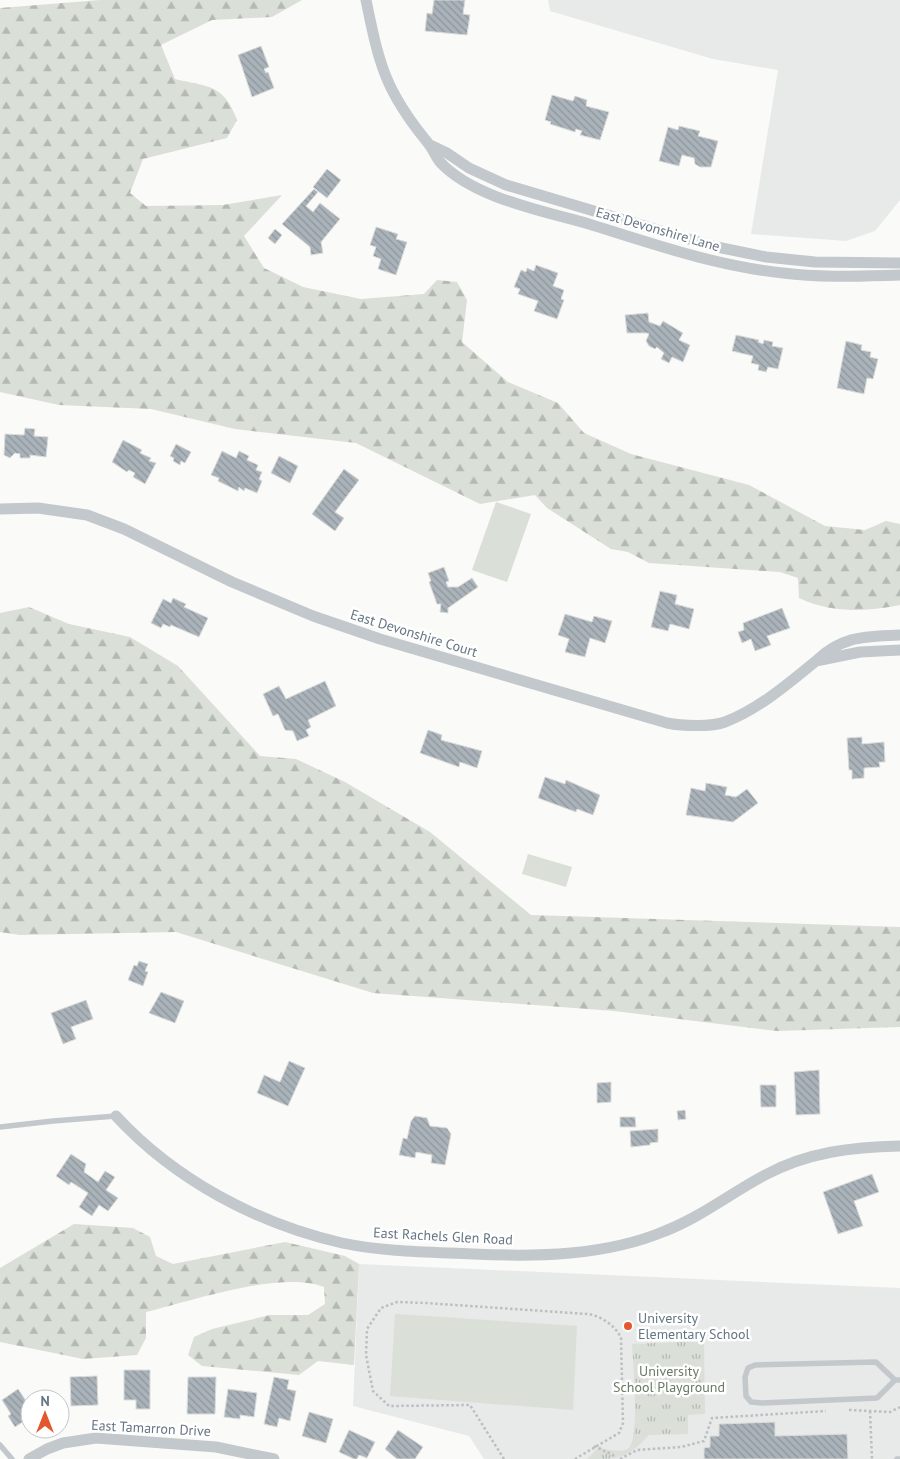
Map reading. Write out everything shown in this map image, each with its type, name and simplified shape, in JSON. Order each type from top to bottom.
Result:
[{"type":"street","name":"East Devonshire Lane","points":[[366,0],[382,72],[398,104],[440,161],[467,182],[499,196],[686,254],[735,266],[790,274],[838,277],[900,275]]},
{"type":"street","name":"East Devonshire Lane","points":[[429,145],[447,153],[469,168],[506,185],[712,246],[766,257],[815,262],[900,263]]},
{"type":"street","name":"East Devonshire Court","points":[[0,509],[59,510],[94,518],[124,529],[232,582],[313,616],[380,639],[667,723],[685,726],[724,722],[767,699],[816,661],[832,646],[848,640],[900,635]]},
{"type":"street","name":"East Devonshire Court","points":[[816,661],[860,652],[900,650]]},
{"type":"street","name":"East Rachels Glen Road","points":[[116,1116],[152,1150],[189,1178],[261,1216],[342,1243],[380,1249],[490,1255],[560,1254],[622,1245],[665,1231],[705,1211],[766,1174],[804,1158],[834,1150],[900,1146]]},
{"type":"street","name":"East Tamarron Drive","points":[[29,1459],[47,1448],[63,1443],[96,1438],[216,1447],[274,1459]]},
{"type":"lane","name":"East Rachels Glen Road","points":[[0,1128],[53,1120],[116,1116]]},
{"type":"lane","points":[[876,1362],[897,1380],[877,1398],[751,1402],[746,1396],[745,1377],[748,1368],[755,1365],[876,1362]]},
{"type":"lane","points":[[0,1445],[12,1459]]},
{"type":"path","points":[[504,1459],[470,1405],[389,1406],[373,1391],[366,1356],[367,1329],[381,1308],[396,1302],[596,1315],[618,1331],[621,1338],[623,1423],[619,1433],[594,1446],[575,1459]]},
{"type":"path","points":[[845,1410],[890,1412],[900,1407]]},
{"type":"path","points":[[620,1459],[637,1450],[681,1448],[704,1441],[712,1418],[835,1410]]},
{"type":"path","points":[[870,1410],[872,1459]]},
{"type":"path","points":[[594,1446],[613,1455],[614,1459]]},
{"type":"shaded area","points":[[548,0],[900,0],[900,200],[875,231],[846,241],[751,234],[778,70],[713,59],[550,11]]},
{"type":"shaded area","name":"University Elementary School","points":[[359,1264],[900,1288],[900,1459],[484,1459],[469,1436],[353,1406]]},
{"type":"green space","points":[[100,0],[302,0],[272,17],[212,20],[161,45],[175,79],[206,86],[220,93],[232,108],[237,120],[227,138],[143,159],[130,193],[146,206],[223,205],[282,195],[244,236],[264,268],[303,287],[361,299],[424,294],[437,280],[457,282],[467,300],[462,342],[508,382],[558,403],[584,433],[631,454],[749,485],[825,526],[865,530],[886,521],[900,524],[900,605],[862,610],[836,609],[799,598],[798,578],[780,572],[649,563],[628,552],[611,549],[547,508],[535,495],[480,504],[356,443],[235,429],[151,409],[59,405],[0,392],[0,8]]},
{"type":"green space","points":[[496,502],[531,514],[507,582],[472,570]]},
{"type":"green space","points":[[29,607],[69,624],[130,637],[178,666],[260,756],[296,759],[345,782],[430,832],[531,915],[900,927],[900,1027],[777,1031],[614,1011],[373,993],[176,932],[20,935],[0,932],[0,613]]},
{"type":"green space","points":[[528,854],[572,867],[566,887],[522,874]]},
{"type":"green space","points":[[74,1224],[133,1228],[150,1237],[156,1256],[173,1264],[285,1242],[345,1256],[359,1264],[354,1365],[318,1361],[299,1375],[202,1366],[188,1355],[194,1337],[212,1329],[270,1315],[308,1315],[325,1304],[324,1287],[306,1283],[285,1282],[236,1289],[146,1312],[146,1338],[137,1355],[83,1359],[0,1342],[0,1268]]},
{"type":"green space","points":[[395,1314],[577,1326],[573,1410],[390,1396]]},
{"type":"green space","name":"University School Playground","points":[[704,1341],[705,1414],[688,1415],[688,1434],[649,1435],[634,1449],[622,1456],[608,1459],[587,1459],[600,1446],[603,1449],[627,1450],[632,1441],[635,1399],[632,1344]]},
{"type":"building","points":[[434,0],[465,0],[463,14],[470,15],[467,35],[425,31],[427,13],[432,14]]},
{"type":"building","points":[[261,46],[269,67],[264,69],[266,73],[268,72],[274,88],[252,97],[238,55]]},
{"type":"building","points":[[552,95],[573,101],[575,96],[587,100],[586,106],[609,112],[600,140],[580,135],[582,131],[576,129],[575,132],[550,124],[551,122],[545,120]]},
{"type":"building","points":[[679,126],[700,131],[698,136],[718,141],[711,167],[700,167],[695,164],[694,158],[682,155],[679,166],[659,161],[668,127],[678,130]]},
{"type":"building","points":[[327,169],[341,180],[327,198],[313,187]]},
{"type":"building","points":[[314,189],[318,192],[306,206],[313,212],[320,203],[340,219],[321,242],[323,253],[311,255],[310,247],[282,224]]},
{"type":"building","points":[[376,227],[398,234],[396,239],[407,242],[396,275],[378,269],[381,259],[373,256],[376,247],[370,245]]},
{"type":"building","points":[[275,229],[282,235],[275,244],[268,238]]},
{"type":"building","points":[[536,265],[558,273],[553,286],[564,290],[561,299],[564,300],[557,319],[534,311],[538,301],[518,294],[520,289],[514,287],[521,270],[526,272],[527,268],[534,271]]},
{"type":"building","points":[[648,313],[649,322],[660,326],[663,321],[683,333],[679,340],[690,345],[683,362],[672,357],[669,363],[661,359],[664,353],[657,347],[655,349],[649,346],[646,341],[649,334],[627,333],[625,315]]},
{"type":"building","points":[[736,335],[759,340],[758,342],[763,344],[764,340],[773,342],[772,346],[783,348],[778,369],[768,367],[766,372],[758,370],[759,365],[751,363],[753,356],[732,351]]},
{"type":"building","points":[[846,341],[862,345],[861,350],[871,352],[870,357],[878,359],[873,379],[867,378],[864,394],[837,388]]},
{"type":"building","points":[[25,428],[35,429],[34,436],[48,437],[46,457],[30,455],[30,458],[20,458],[20,454],[15,453],[10,458],[4,455],[5,434],[24,435]]},
{"type":"building","points":[[123,440],[142,450],[140,453],[151,458],[149,461],[156,463],[145,484],[133,477],[135,473],[129,470],[127,472],[112,462]]},
{"type":"building","points":[[176,444],[191,452],[185,463],[181,461],[180,465],[173,461],[174,458],[170,456]]},
{"type":"building","points":[[222,451],[236,458],[239,451],[249,456],[247,460],[258,465],[256,470],[262,472],[259,479],[262,481],[257,493],[245,488],[244,491],[239,487],[238,491],[218,481],[219,478],[211,475]]},
{"type":"building","points":[[279,456],[298,466],[290,483],[271,473]]},
{"type":"building","points":[[344,469],[359,480],[335,512],[344,518],[335,531],[312,514]]},
{"type":"building","points":[[444,567],[449,581],[446,582],[448,587],[458,587],[472,578],[478,587],[448,608],[448,613],[440,612],[441,604],[437,604],[429,582],[431,581],[428,573]]},
{"type":"building","points":[[660,591],[677,595],[675,604],[694,609],[689,629],[670,624],[668,631],[651,627]]},
{"type":"building","points":[[173,598],[186,604],[184,607],[208,618],[199,637],[171,625],[170,627],[163,624],[161,628],[151,623],[163,599],[171,603]]},
{"type":"building","points":[[782,608],[790,628],[767,636],[771,645],[755,651],[751,639],[742,643],[738,632],[744,630],[743,623]]},
{"type":"building","points":[[565,614],[592,622],[594,616],[612,621],[605,643],[590,638],[585,657],[565,652],[569,639],[558,635]]},
{"type":"building","points":[[325,681],[336,706],[308,720],[311,727],[306,730],[309,736],[297,741],[293,731],[285,730],[278,714],[273,716],[263,694],[279,686],[286,699]]},
{"type":"building","points":[[428,730],[442,735],[441,740],[482,751],[477,768],[460,762],[459,767],[420,753]]},
{"type":"building","points":[[862,737],[862,744],[884,742],[885,762],[879,762],[880,767],[864,768],[864,778],[852,779],[852,770],[849,770],[847,738]]},
{"type":"building","points":[[545,777],[565,784],[566,780],[600,795],[593,815],[577,809],[576,812],[538,798]]},
{"type":"building","points":[[706,783],[727,787],[725,795],[736,797],[747,789],[758,803],[733,822],[686,815],[691,788],[705,791]]},
{"type":"building","points":[[139,961],[148,964],[145,971],[148,972],[143,986],[128,980],[134,965],[137,966]]},
{"type":"building","points":[[161,992],[184,1001],[175,1023],[149,1013]]},
{"type":"building","points":[[86,1000],[93,1019],[71,1027],[76,1039],[63,1044],[51,1013]]},
{"type":"building","points":[[289,1061],[305,1068],[288,1106],[257,1093],[264,1075],[280,1082]]},
{"type":"building","points":[[819,1070],[820,1114],[796,1115],[794,1072]]},
{"type":"building","points":[[611,1082],[611,1102],[597,1103],[597,1083]]},
{"type":"building","points":[[760,1085],[776,1085],[776,1107],[761,1107]]},
{"type":"building","points":[[685,1110],[686,1119],[678,1120],[677,1111]]},
{"type":"building","points":[[415,1116],[427,1118],[430,1126],[447,1128],[451,1134],[445,1165],[431,1163],[432,1155],[416,1152],[415,1158],[399,1155],[403,1138],[407,1139],[411,1121]]},
{"type":"building","points":[[620,1117],[635,1117],[636,1127],[620,1127]]},
{"type":"building","points":[[658,1129],[658,1142],[631,1147],[630,1131]]},
{"type":"building","points":[[71,1154],[86,1164],[84,1172],[98,1182],[105,1171],[115,1177],[106,1190],[118,1198],[108,1211],[99,1205],[92,1216],[79,1207],[88,1193],[71,1182],[69,1185],[56,1176]]},
{"type":"building","points":[[872,1174],[879,1192],[854,1201],[863,1226],[838,1234],[823,1192]]},
{"type":"building","points":[[124,1370],[150,1370],[150,1409],[136,1409],[136,1400],[124,1400]]},
{"type":"building","points":[[97,1376],[98,1405],[71,1406],[70,1377]]},
{"type":"building","points":[[188,1377],[216,1377],[215,1414],[187,1414]]},
{"type":"building","points":[[274,1377],[289,1380],[287,1389],[296,1391],[290,1421],[279,1418],[277,1427],[264,1424]]},
{"type":"building","points":[[18,1389],[20,1392],[20,1424],[15,1427],[8,1416],[11,1414],[2,1400]]},
{"type":"building","points":[[228,1389],[257,1393],[254,1417],[240,1415],[240,1419],[224,1417]]},
{"type":"building","points":[[309,1412],[333,1419],[326,1443],[302,1436]]},
{"type":"building","points":[[775,1422],[775,1436],[847,1434],[848,1459],[704,1459],[704,1448],[710,1447],[710,1436],[719,1436],[719,1424]]},
{"type":"building","points":[[349,1430],[375,1442],[367,1458],[359,1455],[357,1459],[354,1459],[339,1452]]},
{"type":"building","points":[[398,1430],[423,1447],[415,1459],[397,1459],[385,1449]]},
{"type":"place","name":"University Elementary School","points":[[628,1326]]}]
